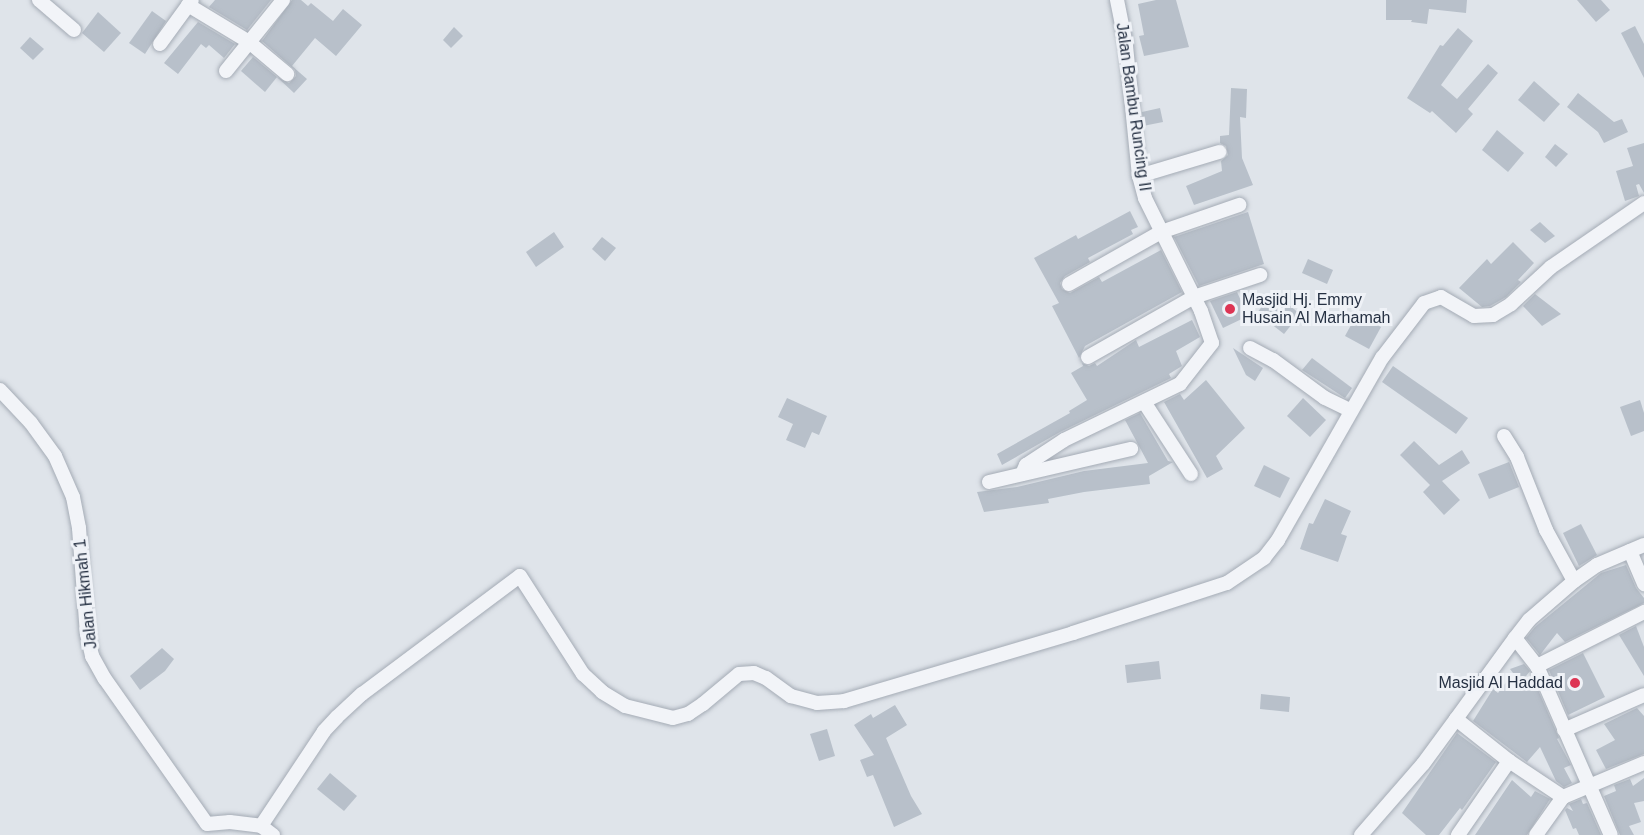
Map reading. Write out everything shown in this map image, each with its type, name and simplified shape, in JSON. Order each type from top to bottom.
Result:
[{"type":"street","points":[[39,0],[74,30]]},
{"type":"street","points":[[226,71],[283,0]]},
{"type":"street","name":"Jalan Bambu Runcing II","points":[[1117,0],[1135,112],[1139,176],[1150,212],[1194,297],[1212,343],[1180,384],[1144,402]]},
{"type":"street","points":[[160,44],[190,2],[249,42],[287,74]]},
{"type":"street","points":[[1139,176],[1219,152]]},
{"type":"street","points":[[261,826],[324,731],[337,717],[362,694],[520,576],[583,674],[602,692],[625,706],[673,718],[688,714],[703,704],[739,674],[754,673],[766,678],[791,696],[817,703],[844,701],[1073,633],[1227,583],[1248,571],[1264,558],[1278,540],[1350,410],[1398,333],[1424,303],[1442,297],[1474,316],[1493,315],[1511,304],[1551,267],[1644,203]]},
{"type":"street","points":[[1069,285],[1161,232],[1239,205]]},
{"type":"street","points":[[1088,357],[1194,297],[1260,275]]},
{"type":"street","points":[[1250,348],[1273,360],[1325,398],[1350,410]]},
{"type":"street","name":"Jalan Hikmah 1","points":[[0,390],[31,423],[55,456],[73,497],[79,528],[87,634],[92,656],[202,830],[230,822],[261,826],[273,835]]},
{"type":"street","points":[[1022,474],[1026,465],[1064,440],[1144,402],[1191,474]]},
{"type":"street","points":[[1504,436],[1517,457],[1546,530],[1574,581]]},
{"type":"street","points":[[989,482],[1131,448]]},
{"type":"street","points":[[1361,835],[1423,764],[1529,620],[1574,581],[1597,565],[1644,545]]},
{"type":"street","points":[[1630,551],[1644,584]]},
{"type":"street","points":[[1537,666],[1644,612]]},
{"type":"street","points":[[1515,638],[1537,666],[1611,835]]},
{"type":"street","points":[[1564,730],[1644,695]]},
{"type":"street","points":[[1456,719],[1509,761],[1563,797]]},
{"type":"street","points":[[1458,835],[1509,761]]},
{"type":"street","points":[[1536,835],[1563,797],[1644,763]]},
{"type":"building","points":[[215,0],[271,0],[247,30],[209,7]]},
{"type":"building","points":[[292,0],[301,0],[308,6],[311,3],[333,21],[343,9],[362,25],[336,56],[315,38],[292,66],[307,79],[294,93],[277,77],[289,83],[296,76],[295,70],[262,41]]},
{"type":"building","points":[[1156,0],[1176,0],[1189,47],[1144,56],[1139,36],[1144,35],[1138,4]]},
{"type":"building","points":[[1386,0],[1467,0],[1466,13],[1429,9],[1427,24],[1411,22],[1412,20],[1386,20]]},
{"type":"building","points":[[1577,0],[1601,0],[1610,10],[1596,22]]},
{"type":"building","points":[[152,11],[166,21],[145,54],[129,43]]},
{"type":"building","points":[[98,12],[121,33],[104,52],[82,33]]},
{"type":"building","points":[[198,22],[235,44],[224,58],[209,45],[206,48],[201,44],[178,74],[164,63]]},
{"type":"building","points":[[1635,26],[1644,44],[1644,78],[1621,33]]},
{"type":"building","points":[[454,27],[463,36],[451,48],[443,40]]},
{"type":"building","points":[[1458,28],[1473,41],[1441,85],[1457,99],[1488,64],[1498,73],[1468,109],[1473,114],[1456,133],[1432,111],[1430,113],[1407,98],[1440,45],[1443,46]]},
{"type":"building","points":[[30,37],[44,49],[33,60],[20,48]]},
{"type":"building","points":[[253,57],[277,77],[265,92],[241,71]]},
{"type":"building","points":[[1534,81],[1560,104],[1544,122],[1518,100]]},
{"type":"building","points":[[1231,88],[1247,89],[1246,118],[1240,117],[1242,158],[1253,185],[1194,205],[1186,186],[1222,171],[1221,161],[1228,155],[1226,146],[1220,143],[1220,136],[1229,135]]},
{"type":"building","points":[[1578,93],[1614,122],[1622,119],[1628,132],[1604,143],[1598,132],[1567,107]]},
{"type":"building","points":[[1160,108],[1163,122],[1143,126],[1142,112]]},
{"type":"building","points":[[1497,130],[1524,153],[1508,172],[1482,150]]},
{"type":"building","points":[[1644,143],[1644,193],[1639,184],[1636,185],[1639,196],[1625,201],[1616,171],[1633,166],[1627,148]]},
{"type":"building","points":[[1555,144],[1568,154],[1556,167],[1545,157]]},
{"type":"building","points":[[1130,211],[1138,227],[1131,230],[1133,234],[1088,258],[1090,262],[1065,276],[1060,283],[1062,289],[1070,293],[1099,277],[1102,282],[1161,250],[1182,292],[1085,346],[1079,358],[1052,306],[1059,303],[1034,258],[1076,235],[1078,239]]},
{"type":"building","points":[[1248,212],[1264,264],[1199,286],[1174,237]]},
{"type":"building","points":[[1540,222],[1555,236],[1545,243],[1530,230]]},
{"type":"building","points":[[554,232],[564,247],[536,267],[526,252]]},
{"type":"building","points":[[602,237],[616,248],[605,261],[592,249]]},
{"type":"building","points":[[1513,242],[1534,263],[1518,280],[1521,282],[1506,297],[1490,306],[1482,307],[1459,288],[1487,259],[1491,264]]},
{"type":"building","points":[[1308,259],[1333,270],[1327,284],[1302,273]]},
{"type":"building","name":"Masjid Hj. Emmy Husain Al Marhamah","points":[[1237,292],[1248,316],[1223,328],[1210,301]]},
{"type":"building","points":[[1273,292],[1300,314],[1284,334],[1257,313]]},
{"type":"building","points":[[1535,294],[1561,314],[1542,326],[1523,306]]},
{"type":"building","points":[[1357,314],[1381,327],[1369,349],[1345,336]]},
{"type":"building","points":[[1192,320],[1200,337],[1176,351],[1182,366],[1169,374],[1171,378],[1060,432],[1002,465],[997,454],[1070,413],[1069,411],[1087,400],[1071,373],[1083,366],[1082,363],[1089,366],[1095,363],[1097,366],[1136,340],[1139,347]]},
{"type":"building","points":[[1233,348],[1263,368],[1255,381],[1246,375]]},
{"type":"building","points":[[1312,358],[1352,388],[1345,398],[1302,370]]},
{"type":"building","points":[[1393,366],[1468,418],[1456,434],[1382,382]]},
{"type":"building","points":[[1206,380],[1245,428],[1216,456],[1223,469],[1207,478],[1164,402],[1180,394],[1184,400]]},
{"type":"building","points":[[787,398],[827,416],[819,435],[812,432],[805,448],[786,440],[793,424],[778,417]]},
{"type":"building","points":[[1303,398],[1326,420],[1310,437],[1287,416]]},
{"type":"building","points":[[1640,400],[1644,413],[1644,431],[1631,436],[1620,407]]},
{"type":"building","points":[[1140,413],[1168,461],[1173,462],[1149,476],[1150,484],[1084,492],[1048,499],[1049,503],[984,512],[977,492],[1017,487],[1084,471],[1148,463],[1125,420]]},
{"type":"building","points":[[1414,441],[1439,465],[1462,450],[1470,463],[1442,481],[1460,500],[1444,515],[1423,492],[1430,485],[1400,455]]},
{"type":"building","points":[[1509,462],[1519,487],[1489,499],[1478,474]]},
{"type":"building","points":[[1264,465],[1290,478],[1280,498],[1254,486]]},
{"type":"building","points":[[1325,499],[1351,511],[1341,534],[1347,536],[1338,562],[1300,549],[1309,523],[1313,524]]},
{"type":"building","points":[[1581,524],[1597,555],[1579,566],[1563,533]]},
{"type":"building","points":[[1626,565],[1636,588],[1644,598],[1644,603],[1565,642],[1557,633],[1540,655],[1526,638],[1535,627],[1601,573]]},
{"type":"building","points":[[1636,626],[1644,647],[1644,676],[1619,635]]},
{"type":"building","points":[[162,648],[174,659],[165,671],[140,690],[130,676]]},
{"type":"building","name":"Masjid Al Haddad","points":[[1583,653],[1605,697],[1568,715],[1549,670]]},
{"type":"building","points":[[1159,661],[1161,679],[1127,683],[1125,665]]},
{"type":"building","points":[[1524,664],[1530,671],[1523,680],[1532,676],[1559,738],[1557,739],[1571,765],[1564,768],[1572,783],[1564,787],[1556,781],[1540,747],[1527,762],[1473,721],[1493,689],[1498,693],[1513,673],[1510,669]]},
{"type":"building","points":[[1261,694],[1290,697],[1289,712],[1260,709]]},
{"type":"building","points":[[895,705],[907,725],[886,738],[911,796],[922,814],[894,827],[873,775],[867,777],[860,760],[874,755],[854,725],[871,714],[873,718]]},
{"type":"building","points":[[1637,708],[1644,716],[1644,754],[1606,769],[1596,750],[1615,740],[1604,724]]},
{"type":"building","points":[[827,729],[835,756],[819,761],[810,734]]},
{"type":"building","points":[[1457,733],[1496,762],[1462,810],[1460,808],[1439,835],[1426,835],[1402,813]]},
{"type":"building","points":[[330,773],[357,796],[344,811],[317,789]]},
{"type":"building","points":[[1644,778],[1644,801],[1634,803],[1641,822],[1629,826],[1634,835],[1620,835],[1604,796],[1616,791],[1614,785],[1630,779],[1633,786]]},
{"type":"building","points":[[1512,780],[1531,797],[1535,791],[1550,799],[1527,835],[1475,835]]},
{"type":"building","points":[[1581,799],[1583,804],[1587,803],[1601,835],[1579,835],[1576,828],[1573,829],[1565,810],[1567,808],[1573,811],[1569,804]]},
{"type":"place","name":"Masjid Hj. Emmy Husain Al Marhamah","points":[[1230,309]]},
{"type":"place","name":"Masjid Al Haddad","points":[[1575,683]]}]
